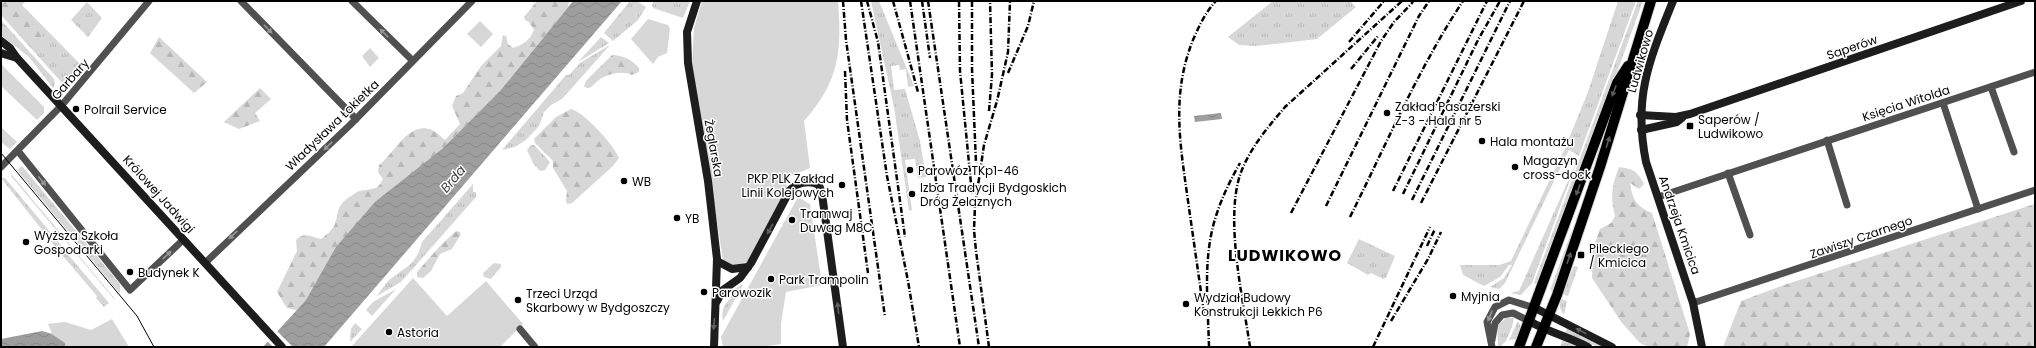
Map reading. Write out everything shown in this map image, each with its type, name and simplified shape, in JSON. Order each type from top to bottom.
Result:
[{"type":"main road","points":[[1536,347],[1557,295],[1626,86],[1651,1]]},
{"type":"main road","points":[[1519,347],[1535,308],[1617,83],[1634,57]]},
{"type":"street","name":"Garbary","points":[[1,167],[62,105],[149,1]]},
{"type":"street","points":[[241,1],[356,119]]},
{"type":"street","points":[[352,1],[412,60]]},
{"type":"street","name":"Żeglarska","points":[[697,1],[687,32],[688,63],[708,181],[717,261],[715,272],[717,301],[714,347]]},
{"type":"street","name":"Ludwikowo","points":[[1641,130],[1640,116],[1646,76],[1673,1]]},
{"type":"street","name":"Saperów","points":[[1640,116],[1676,117],[1690,114],[2021,1]]},
{"type":"street","name":"Władysława Łokietka","points":[[205,262],[356,119],[468,2]]},
{"type":"street","name":"Królowej Jadwigi","points":[[1,41],[10,48],[17,58],[62,105],[183,240],[205,262],[282,347]]},
{"type":"street","name":"Królowej Jadwigi","points":[[1,53],[17,58]]},
{"type":"street","name":"Księcia Witolda","points":[[1658,197],[2035,72]]},
{"type":"street","points":[[1991,87],[2014,152]]},
{"type":"street","points":[[1943,103],[1978,209]]},
{"type":"street","name":"Saperów","points":[[1641,130],[1677,122],[1690,114]]},
{"type":"street","name":"Andrzeja Kmicica","points":[[1641,130],[1646,162],[1693,303],[1702,347]]},
{"type":"street","points":[[1827,140],[1847,205]]},
{"type":"street","points":[[18,151],[130,290],[183,240]]},
{"type":"street","points":[[1728,173],[1750,235]]},
{"type":"street","points":[[717,301],[723,290],[740,278],[748,267],[790,190],[794,186],[805,182],[813,182],[819,185],[823,202],[843,347]]},
{"type":"street","name":"Zawiszy Czarnego","points":[[1693,303],[2035,190]]},
{"type":"street","points":[[717,261],[732,269],[748,267]]},
{"type":"street","points":[[1492,344],[1487,322],[1495,306],[1509,300],[1550,314],[1612,347]]},
{"type":"street","points":[[1492,344],[1493,326],[1497,319],[1502,315],[1513,313],[1544,330],[1566,337],[1588,347]]},
{"type":"street","name":"Andrzeja Kmicica","points":[[1697,347],[1699,327]]},
{"type":"street","points":[[520,329],[535,347]]},
{"type":"green space","points":[[1,1],[26,1],[22,5],[85,69],[76,73],[64,85],[1,15]]},
{"type":"green space","points":[[1,1],[21,1],[21,11],[43,36],[44,42],[40,47],[33,48],[2,13]]},
{"type":"green space","points":[[537,1],[569,1],[568,7],[500,91],[442,149],[299,308],[296,310],[287,308],[277,292],[297,251],[296,240],[305,235],[321,239],[334,226],[339,209],[344,201],[358,192],[376,188],[383,179],[378,172],[379,165],[409,134],[424,128],[434,131],[445,140],[460,124],[452,106],[456,96],[463,93],[481,66],[501,46],[503,35],[506,36],[508,44],[513,48],[523,44],[528,39],[534,30],[524,17]]},
{"type":"green space","points":[[630,1],[637,1],[646,7],[638,20],[613,41],[604,33]]},
{"type":"green space","points":[[654,1],[690,1],[683,18],[653,8],[652,5]]},
{"type":"green space","points":[[702,1],[838,1],[839,36],[836,66],[825,93],[804,121],[810,168],[786,178],[787,191],[748,261],[738,265],[729,264],[723,260],[692,64],[694,28]]},
{"type":"green space","points":[[871,1],[879,1],[914,86],[908,87],[906,69],[900,70],[899,65],[891,66],[894,90],[905,89],[920,141],[926,177],[918,178],[915,159],[905,160],[912,210],[909,211],[894,107]]},
{"type":"green space","points":[[1273,1],[1350,1],[1356,7],[1317,39],[1256,46],[1239,45],[1228,37]]},
{"type":"green space","points":[[1618,1],[1636,1],[1579,156],[1569,150],[1505,283],[1499,289],[1490,287],[1504,278],[1512,265],[1509,265],[1500,277],[1484,286],[1463,275],[1460,265],[1499,265],[1511,261],[1565,148],[1588,92]]},
{"type":"green space","points":[[1638,1],[1643,1],[1539,286],[1534,283]]},
{"type":"green space","points":[[87,2],[102,18],[88,37],[71,20]]},
{"type":"green space","points":[[648,19],[668,25],[670,29],[667,53],[658,57],[653,64],[631,39]]},
{"type":"green space","points":[[1,20],[54,79],[55,84],[53,88],[29,57],[1,35]]},
{"type":"green space","points":[[480,21],[493,34],[481,47],[467,34]]},
{"type":"green space","points":[[1,26],[7,28],[11,32],[14,36],[14,42],[10,42],[1,35]]},
{"type":"green space","points":[[159,37],[207,82],[194,93],[150,53]]},
{"type":"green space","points":[[601,37],[609,43],[578,62]]},
{"type":"green space","points":[[610,45],[562,99],[551,105],[544,112],[539,126],[526,140],[515,147],[502,150],[566,75],[569,75],[580,63]]},
{"type":"green space","points":[[370,48],[379,58],[370,67],[362,56]]},
{"type":"green space","points":[[612,55],[624,57],[630,60],[639,68],[639,72],[632,75],[624,73],[610,74],[597,81],[590,88],[586,88],[584,86],[586,81]]},
{"type":"green space","points":[[1,64],[44,107],[44,113],[37,120],[1,86]]},
{"type":"green space","points":[[260,88],[271,99],[255,113],[260,121],[239,129],[224,122]]},
{"type":"green space","points":[[1614,104],[1616,104],[1553,291],[1550,290],[1586,193],[1602,138]]},
{"type":"green space","points":[[571,109],[577,111],[591,122],[611,145],[619,158],[613,166],[572,203],[567,204],[567,191],[553,168],[553,161],[535,143],[534,139],[556,117]]},
{"type":"green space","points":[[1,127],[17,142],[10,149],[1,142]]},
{"type":"green space","points":[[531,145],[534,145],[550,162],[545,170],[540,171],[533,163],[527,150]]},
{"type":"green space","points":[[1578,158],[1532,283],[1521,295],[1510,293],[1519,291]]},
{"type":"green space","points":[[22,166],[120,284],[120,294],[17,170]]},
{"type":"green space","points":[[1619,167],[1634,171],[1644,184],[1639,189],[1630,183],[1632,194],[1639,205],[1652,213],[1690,334],[1687,347],[1649,347],[1640,343],[1622,323],[1592,278],[1593,249],[1600,229],[1611,223],[1615,216],[1612,191]]},
{"type":"green space","points":[[12,175],[115,299],[11,176]]},
{"type":"green space","points":[[1,178],[5,178],[66,251],[61,254]]},
{"type":"green space","points":[[473,184],[473,192],[476,192],[476,197],[401,282],[377,296],[393,277],[414,260],[422,242]]},
{"type":"green space","points":[[798,197],[810,204],[822,285],[786,292],[781,323],[781,344],[763,347],[723,347],[721,337]]},
{"type":"green space","points":[[2035,204],[2035,347],[1723,347],[1741,301],[1787,284]]},
{"type":"green space","points":[[456,231],[460,232],[461,234],[452,249],[440,254],[431,271],[423,278],[417,277],[417,272],[440,246]]},
{"type":"green space","points":[[1359,239],[1395,256],[1386,278],[1383,279],[1371,273],[1368,275],[1347,263]]},
{"type":"green space","points":[[66,252],[109,303],[104,307],[96,298],[97,296],[62,255]]},
{"type":"green space","points":[[494,263],[501,264],[501,267],[491,279],[484,277],[483,273]]},
{"type":"green space","points":[[1574,266],[1578,267],[1568,296],[1562,294]]},
{"type":"green space","points":[[413,278],[447,316],[486,281],[523,324],[500,347],[351,347]]},
{"type":"green space","points":[[743,284],[723,321],[722,315],[724,306],[731,297],[733,290]]},
{"type":"green space","points":[[396,289],[372,316],[366,310],[373,302]]},
{"type":"green space","points":[[1560,299],[1567,301],[1564,315],[1560,308]]},
{"type":"green space","points":[[1506,318],[1514,318],[1512,327],[1506,341],[1498,347],[1497,325]]},
{"type":"green space","points":[[112,319],[129,347],[65,347],[65,343],[52,334],[48,324],[65,322],[91,330]]},
{"type":"green space","points":[[1518,321],[1521,328],[1517,339],[1509,340]]},
{"type":"green space","points":[[355,323],[362,329],[350,342],[351,329]]},
{"type":"green space","points":[[1567,328],[1603,347],[1598,347],[1565,333]]},
{"type":"green space","points":[[1563,339],[1577,347],[1560,347]]},
{"type":"water","name":"Brda","points":[[573,1],[622,1],[324,347],[263,347],[306,300],[336,247],[375,202],[442,149],[500,91]]},
{"type":"water","points":[[1221,113],[1222,119],[1195,122],[1194,116]]},
{"type":"water","points":[[42,331],[52,334],[65,343],[65,347],[1,347],[1,339]]},
{"type":"pier","points":[[277,331],[293,347],[273,347],[267,341]]},
{"type":"tram line","points":[[1,153],[137,316],[154,347]]},
{"type":"railway","points":[[843,1],[846,40],[885,317]]},
{"type":"railway","points":[[861,1],[887,176],[908,281],[919,347]]},
{"type":"railway","points":[[867,1],[878,42],[905,237]]},
{"type":"railway","points":[[893,1],[918,92]]},
{"type":"railway","points":[[910,1],[960,347]]},
{"type":"railway","points":[[922,1],[930,58]]},
{"type":"railway","points":[[928,1],[979,347]]},
{"type":"railway","points":[[959,1],[960,71],[972,194]]},
{"type":"railway","points":[[972,1],[972,69],[976,163]]},
{"type":"railway","points":[[989,111],[992,75],[990,1]]},
{"type":"railway","points":[[989,347],[976,251],[974,230],[975,206],[984,145],[997,101],[1008,52],[1010,1]]},
{"type":"railway","points":[[1008,73],[1028,26],[1034,1]]},
{"type":"railway","points":[[1204,313],[1183,165],[1179,123],[1182,82],[1186,61],[1200,25],[1205,15],[1216,1]]},
{"type":"railway","points":[[1349,42],[1384,1]]},
{"type":"railway","points":[[1250,347],[1237,260],[1234,215],[1236,194],[1244,165],[1248,156],[1272,122],[1285,107],[1402,1]]},
{"type":"railway","points":[[1326,206],[1419,16],[1429,1]]},
{"type":"railway","points":[[1350,217],[1431,53],[1463,1]]},
{"type":"railway","points":[[1393,191],[1487,1]]},
{"type":"railway","points":[[1403,194],[1478,40],[1500,1]]},
{"type":"railway","points":[[1412,200],[1510,1]]},
{"type":"railway","points":[[1421,203],[1524,1]]},
{"type":"railway","points":[[1291,213],[1381,41],[1394,22],[1413,2]]},
{"type":"railway","points":[[1351,69],[1378,36]]},
{"type":"railway","points":[[845,71],[847,120],[868,273]]},
{"type":"railway","points":[[1209,347],[1207,297],[1209,246],[1212,229],[1219,206],[1240,163]]},
{"type":"railway","points":[[1373,347],[1430,227]]},
{"type":"railway","points":[[1427,246],[1435,229]]},
{"type":"railway","points":[[1391,321],[1428,259],[1441,232]]},
{"type":"place","name":"Polrail Service","points":[[76,109]]},
{"type":"place","name":"Zakład Pasażerski Z-3 - Hala nr 5","points":[[1387,113]]},
{"type":"place","name":"Saperów / Ludwikowo","points":[[1690,126]]},
{"type":"place","name":"Hala montażu","points":[[1482,141]]},
{"type":"place","name":"Magazyn cross-dock","points":[[1515,167]]},
{"type":"place","name":"Parowóz TKp1-46","points":[[910,170]]},
{"type":"place","name":"WB","points":[[624,181]]},
{"type":"place","name":"PKP PLK Zakład Linii Kolejowych","points":[[842,185]]},
{"type":"place","name":"Izba Tradycji Bydgoskich Dróg Żelaznych","points":[[912,194]]},
{"type":"place","name":"YB","points":[[677,218]]},
{"type":"place","name":"Tramwaj Duwag M8C","points":[[792,220]]},
{"type":"place","name":"Wyższa Szkoła Gospodarki","points":[[26,242]]},
{"type":"place","name":"Pileckiego / Kmicica","points":[[1581,255]]},
{"type":"place","name":"Budynek K","points":[[130,272]]},
{"type":"place","name":"Park Trampolin","points":[[771,279]]},
{"type":"place","name":"Parowozik","points":[[704,292]]},
{"type":"place","name":"Myjnia","points":[[1453,296]]},
{"type":"place","name":"Trzeci Urząd Skarbowy w Bydgoszczy","points":[[518,300]]},
{"type":"place","name":"Wydział Budowy Konstrukcji Lekkich P6","points":[[1186,304]]},
{"type":"place","name":"Astoria","points":[[389,332]]},
{"type":"district","name":"LUDWIKOWO","points":[[1285,255]]}]
